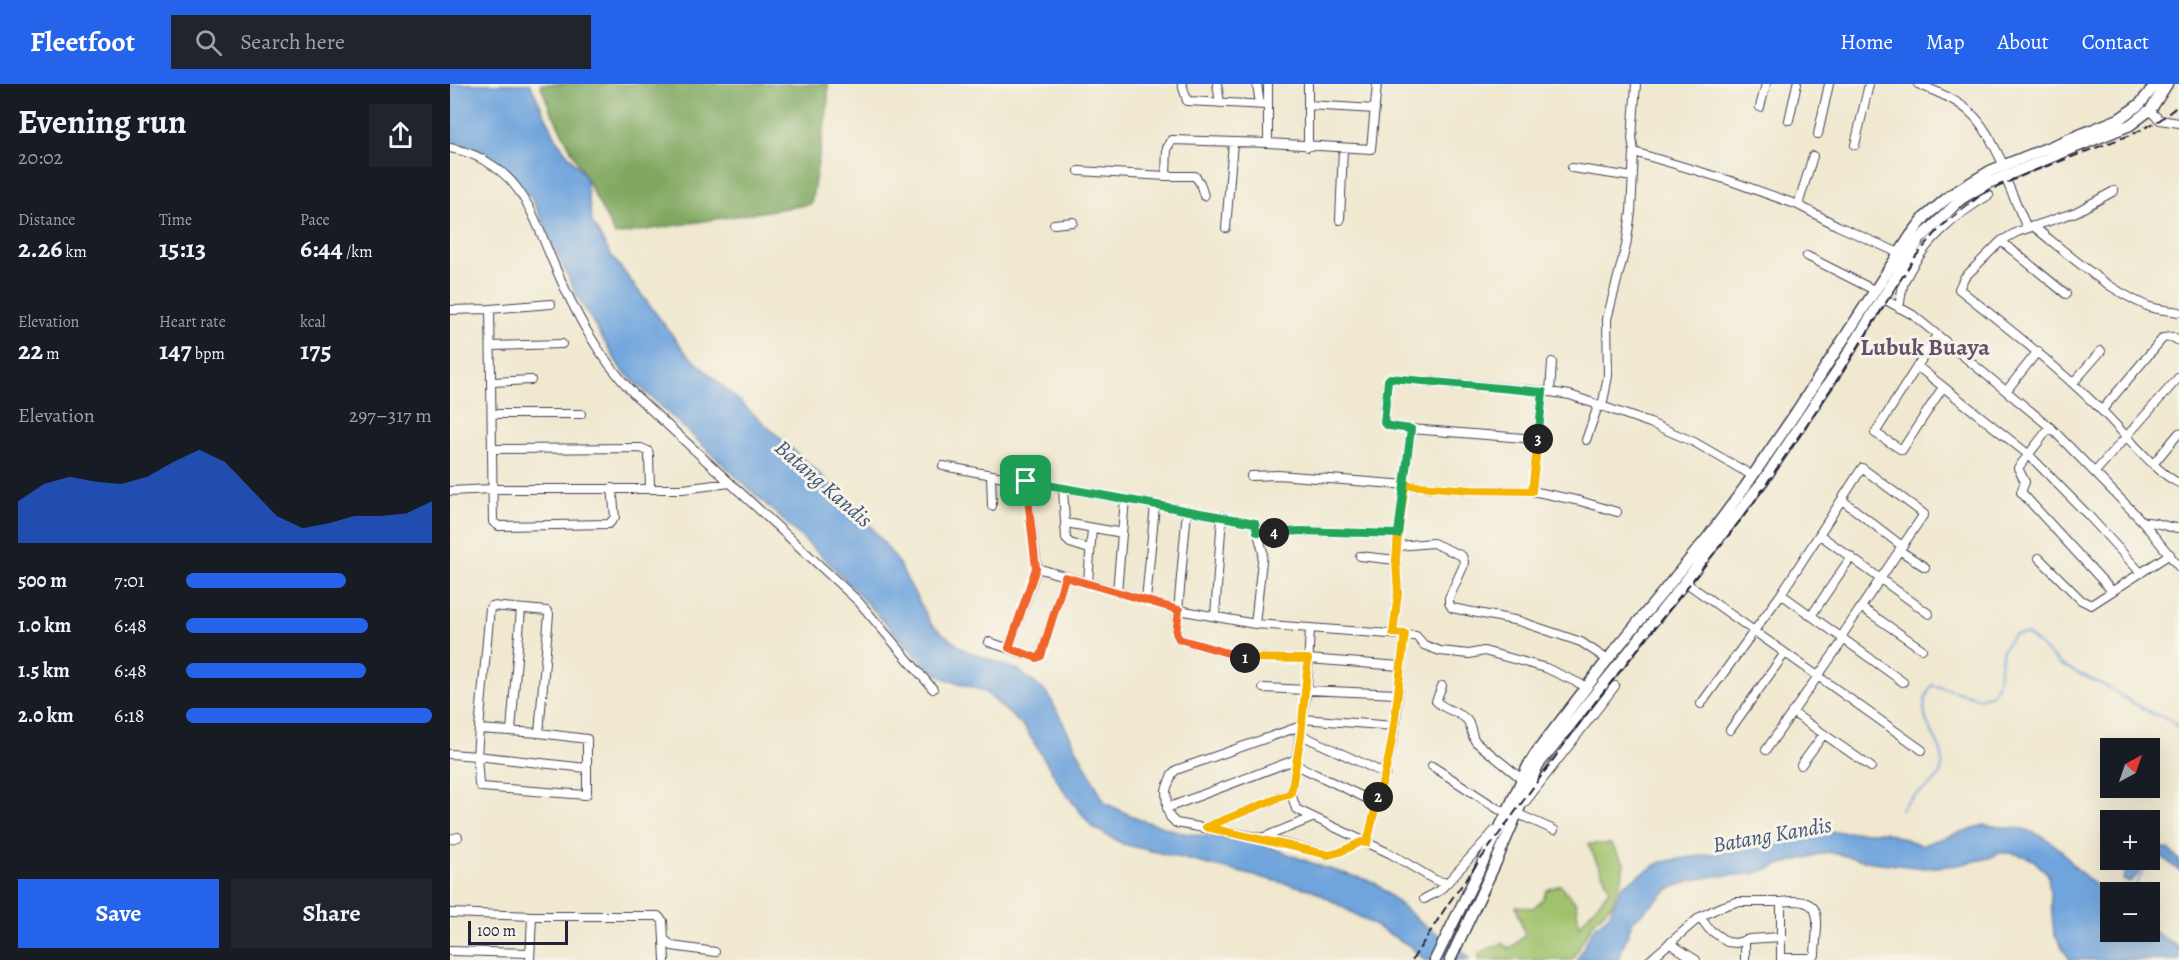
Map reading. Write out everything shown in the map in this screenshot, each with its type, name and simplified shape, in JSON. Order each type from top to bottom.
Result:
[{"type":"highway","points":[[1450,960],[1512,814],[1522,779],[1536,753],[1587,687],[1685,582],[1763,481],[1839,369],[1899,254],[1919,225],[1959,195],[2004,169],[2119,119],[2140,104],[2156,84]]},
{"type":"highway","points":[[2004,169],[2130,125],[2151,109],[2167,84]]},
{"type":"highway","points":[[1629,642],[1753,476],[1941,210]]},
{"type":"highway","points":[[1435,960],[1538,765],[1614,658]]},
{"type":"street","points":[[1182,84],[1186,101],[1264,105]]},
{"type":"street","points":[[1217,84],[1220,103]]},
{"type":"street","points":[[1257,84],[1264,105],[1268,143]]},
{"type":"street","points":[[1264,105],[1268,84]]},
{"type":"street","points":[[1308,84],[1308,147]]},
{"type":"street","points":[[1166,176],[1167,148],[1172,140],[1371,149],[1377,84]]},
{"type":"street","points":[[1586,440],[1600,407],[1608,376],[1607,319],[1626,246],[1631,212],[1634,152],[1632,138],[1636,84]]},
{"type":"street","points":[[1760,107],[1766,84]]},
{"type":"street","points":[[1789,120],[1797,84]]},
{"type":"street","points":[[1818,134],[1829,84]]},
{"type":"street","points":[[1855,145],[1869,84]]},
{"type":"street","points":[[1918,84],[1964,106],[1978,118],[1988,132],[2030,227],[2124,293],[2157,309],[2179,312]]},
{"type":"street","points":[[1938,92],[1943,84]]},
{"type":"street","points":[[1308,105],[1376,109]]},
{"type":"street","points":[[2151,109],[2151,112],[2160,120],[2179,123]]},
{"type":"street","points":[[1226,228],[1233,142]]},
{"type":"street","points":[[450,148],[477,156],[516,186],[527,204],[568,296],[602,358],[635,395],[858,601],[933,689]]},
{"type":"street","points":[[1341,220],[1343,148]]},
{"type":"street","points":[[1634,152],[1728,180],[1798,205],[1899,254]]},
{"type":"street","points":[[1798,205],[1813,156]]},
{"type":"street","points":[[1572,168],[1633,177]]},
{"type":"street","points":[[1079,171],[1195,176],[1204,196]]},
{"type":"street","points":[[2114,192],[2076,212],[2030,227],[2001,241],[1964,278],[1959,289],[2038,351],[2102,410],[2166,475],[2179,483]]},
{"type":"street","points":[[1899,308],[1905,280],[1930,245],[1960,214],[1989,195]]},
{"type":"street","points":[[1054,224],[1073,222]]},
{"type":"street","points":[[2001,241],[2066,294]]},
{"type":"street","points":[[1807,256],[1912,315],[2007,390],[2050,427],[2095,472],[2143,522],[2179,567]]},
{"type":"street","points":[[450,310],[551,304]]},
{"type":"street","points":[[490,309],[492,346],[491,518],[495,525],[609,524],[614,520],[612,488]]},
{"type":"street","points":[[1937,335],[1875,432],[1902,450],[1943,387]]},
{"type":"street","points":[[2102,410],[2163,338],[2172,337],[2179,341]]},
{"type":"street","points":[[492,346],[562,344]]},
{"type":"street","points":[[2007,390],[2038,351]]},
{"type":"street","points":[[2073,383],[2101,351]]},
{"type":"street","points":[[1532,491],[1538,439],[1552,362]]},
{"type":"street","points":[[1917,366],[2029,455],[2141,573]]},
{"type":"street","points":[[2095,472],[2179,377]]},
{"type":"street","points":[[1538,439],[1389,426],[1384,423],[1388,380],[1390,378],[1570,395],[1650,423],[1694,442],[1753,476]]},
{"type":"street","points":[[492,382],[531,380]]},
{"type":"street","points":[[492,414],[581,414]]},
{"type":"street","points":[[2050,427],[2018,468],[2025,482],[2021,492],[2112,591]]},
{"type":"street","points":[[1393,633],[1398,593],[1396,560],[1398,534],[1411,429]]},
{"type":"street","points":[[2154,463],[2179,433]]},
{"type":"street","points":[[492,449],[641,448],[648,451],[649,455],[650,488]]},
{"type":"street","points":[[943,466],[1255,523],[1263,552],[1255,624]]},
{"type":"street","points":[[1701,704],[1781,594],[1862,468],[1924,514],[1818,676],[1766,750]]},
{"type":"street","points":[[991,475],[992,506]]},
{"type":"street","points":[[1251,476],[1300,476],[1472,490],[1532,491],[1580,501],[1617,512]]},
{"type":"street","points":[[1009,648],[1036,568],[1026,481]]},
{"type":"street","points":[[450,491],[697,488],[730,483]]},
{"type":"street","points":[[1063,488],[1066,539],[1068,542],[1089,549]]},
{"type":"street","points":[[1117,592],[1125,500]]},
{"type":"street","points":[[1842,500],[1925,567]]},
{"type":"street","points":[[1146,600],[1155,505]]},
{"type":"street","points":[[1187,510],[1176,633],[1179,639],[1240,657],[1308,659],[1400,666]]},
{"type":"street","points":[[1215,616],[1222,516]]},
{"type":"street","points":[[2143,522],[2156,521],[2171,528],[2179,528]]},
{"type":"street","points":[[1066,523],[1122,533]]},
{"type":"street","points":[[1088,582],[1092,528]]},
{"type":"street","points":[[1257,532],[1398,534]]},
{"type":"street","points":[[1820,535],[1929,614]]},
{"type":"street","points":[[1398,546],[1433,543],[1462,556],[1463,567],[1449,598],[1452,608],[1510,618],[1581,642],[1614,658]]},
{"type":"street","points":[[2039,558],[2087,604],[2094,604],[2169,554]]},
{"type":"street","points":[[1360,556],[1396,560]]},
{"type":"street","points":[[1811,616],[1851,557]]},
{"type":"street","points":[[1036,568],[1179,610],[1255,624],[1416,636],[1424,645],[1440,651],[1469,654],[1484,651],[1551,670],[1587,687]]},
{"type":"street","points":[[989,642],[1037,658],[1041,656],[1065,577]]},
{"type":"street","points":[[1685,582],[1922,750]]},
{"type":"street","points":[[1781,594],[1903,682]]},
{"type":"street","points":[[479,729],[511,730],[587,739],[586,795],[482,788],[478,784],[479,729],[492,606],[547,611],[549,614],[539,733]]},
{"type":"street","points":[[1861,607],[1922,649]]},
{"type":"street","points":[[511,730],[521,609]]},
{"type":"street","points":[[1310,628],[1307,689],[1291,793],[1296,808],[1312,818],[1391,854],[1435,880],[1447,883]]},
{"type":"street","points":[[1364,842],[1386,774],[1395,726],[1405,634]]},
{"type":"street","points":[[1730,730],[1785,653]]},
{"type":"street","points":[[1442,686],[1436,701],[1438,704],[1467,720],[1472,738],[1522,779]]},
{"type":"street","points":[[1425,899],[1439,891],[1512,814],[1615,686]]},
{"type":"street","points":[[1263,688],[1397,694]]},
{"type":"street","points":[[1792,712],[1871,767]]},
{"type":"street","points":[[1364,842],[1329,855],[1262,838],[1176,823],[1170,818],[1166,790],[1176,770],[1301,722],[1395,726]]},
{"type":"street","points":[[1801,765],[1824,734]]},
{"type":"street","points":[[1301,735],[1386,774]]},
{"type":"street","points":[[450,754],[586,768]]},
{"type":"street","points":[[1167,808],[1297,762],[1376,803]]},
{"type":"street","points":[[1432,766],[1498,809],[1554,830]]},
{"type":"street","points":[[1206,827],[1291,793]]},
{"type":"street","points":[[1262,838],[1312,818]]},
{"type":"street","points":[[1650,960],[1700,918],[1718,908],[1736,902],[1794,900],[1810,904],[1817,913],[1815,956],[1781,959],[1781,902]]},
{"type":"street","points":[[450,913],[532,916],[658,916],[663,921],[665,960]]},
{"type":"street","points":[[450,951],[530,957],[532,916]]},
{"type":"street","points":[[1700,918],[1709,929],[1727,942],[1736,943],[1781,937]]},
{"type":"street","points":[[664,939],[672,946],[715,952]]},
{"type":"street","points":[[1745,940],[1745,960]]},
{"type":"street","points":[[1669,943],[1696,960]]},
{"type":"green space","points":[[540,84],[828,84],[828,104],[811,204],[615,235],[550,109]]},
{"type":"green space","points":[[1588,844],[1611,844],[1624,863],[1622,878],[1612,904],[1593,923],[1572,960],[1479,960],[1479,953],[1502,943],[1510,949],[1525,935],[1516,906],[1533,908],[1543,899],[1547,890],[1560,885],[1576,903],[1579,926],[1610,889]]},
{"type":"water","name":"Batang Kandis","points":[[450,84],[530,84],[558,142],[585,176],[592,222],[611,255],[686,353],[856,507],[896,559],[931,624],[964,650],[1018,670],[1048,694],[1105,803],[1138,819],[1183,833],[1259,843],[1322,867],[1374,882],[1418,920],[1467,955],[1469,960],[1425,960],[1410,946],[1313,890],[1123,844],[1092,827],[1064,791],[1025,728],[984,691],[944,678],[923,663],[827,561],[621,369],[576,294],[532,199],[508,169],[483,151],[450,141]]},
{"type":"water","points":[[1983,825],[2024,829],[2044,837],[2061,850],[2076,868],[2100,889],[2100,942],[2160,942],[2160,936],[2179,948],[2179,960],[2070,960],[2054,934],[2048,874],[2032,859],[2013,853],[1999,853],[1989,858],[1957,865],[1924,868],[1872,862],[1828,852],[1752,874],[1692,880],[1669,889],[1632,922],[1618,960],[1577,960],[1593,929],[1609,915],[1622,886],[1661,862],[1778,844],[1825,832],[1884,832],[1922,845]]},
{"type":"water","points":[[2160,848],[2170,850],[2179,860],[2179,871],[2160,855]]},
{"type":"water","points":[[2125,870],[2140,870],[2132,880],[2128,882],[2123,880]]},
{"type":"waterway","points":[[1901,809],[1911,798],[1935,781],[1942,767],[1940,748],[1930,730],[1924,710],[1932,685],[1979,698],[1992,694],[1997,685],[2003,649],[2013,635],[2027,634],[2061,665],[2112,689],[2153,714],[2167,718],[2179,728]]},
{"type":"waterway","points":[[2137,882],[2144,870]]},
{"type":"railway","points":[[1412,960],[1448,904],[1593,705],[1748,511],[1839,377],[1915,257],[1942,226],[1982,194],[2026,174],[2133,134],[2160,120],[2179,105]]},
{"type":"district","name":"Lubuk Buaya","points":[[1925,347]]},
{"type":"route","points":[[1026,481],[1036,568],[1009,648],[1037,658],[1041,656],[1065,577],[1179,610],[1176,635],[1179,639],[1196,645],[1232,656],[1308,659],[1307,689],[1291,793],[1206,827],[1329,855],[1361,842],[1367,843],[1376,803],[1386,774],[1395,726],[1405,634],[1393,633],[1398,593],[1396,560],[1398,534],[1405,485],[1472,490],[1532,491],[1543,392],[1390,378],[1384,423],[1389,426],[1411,429],[1398,534],[1257,532],[1255,523],[1026,481]]}]
